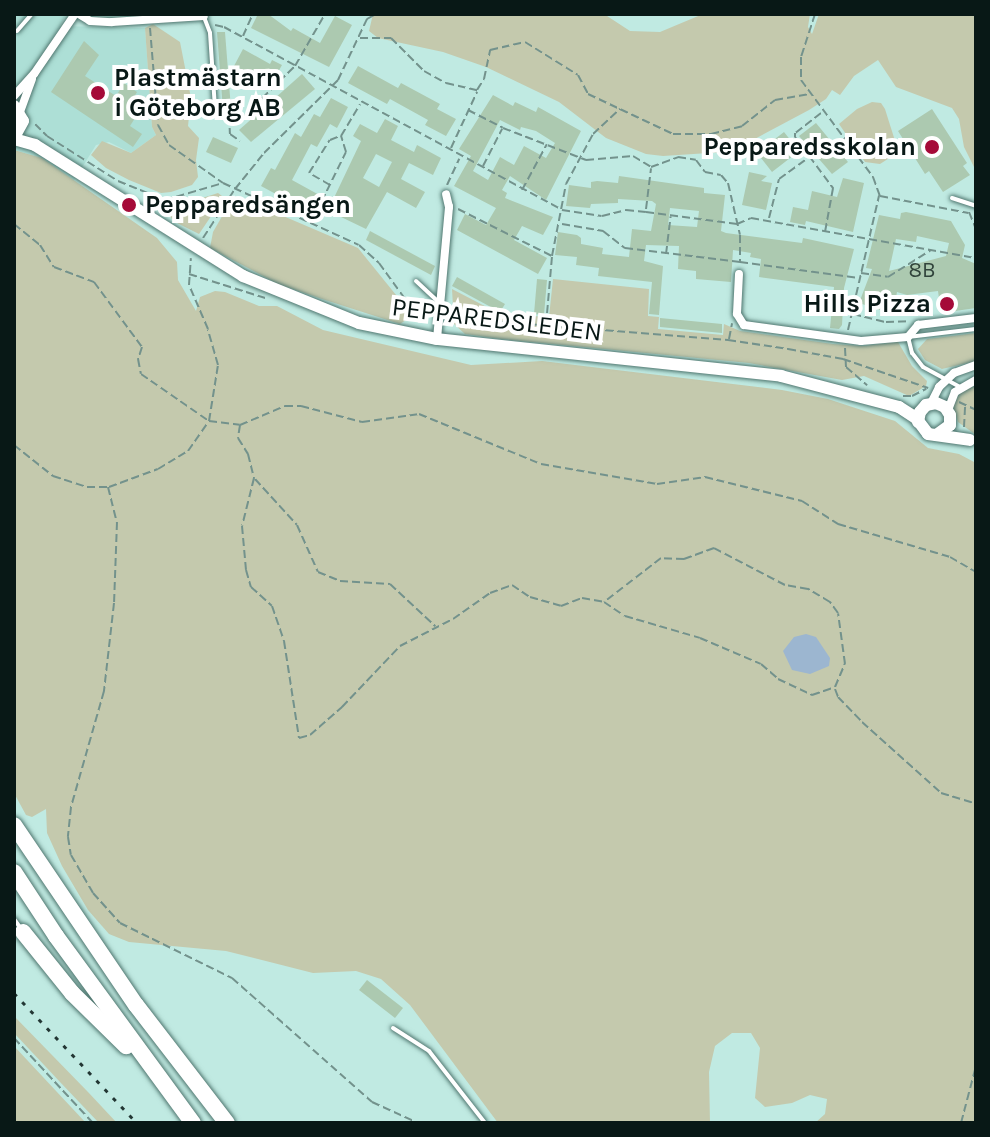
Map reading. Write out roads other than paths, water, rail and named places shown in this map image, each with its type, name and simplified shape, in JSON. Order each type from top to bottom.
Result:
[{"type":"highway","points":[[14,825],[136,1005],[227,1123]]},
{"type":"highway","points":[[14,872],[193,1123]]},
{"type":"highway","points":[[18,925],[72,993],[161,1081]]},
{"type":"street","points":[[14,96],[34,74],[77,14],[90,21],[205,18]]},
{"type":"street","points":[[19,106],[34,74]]},
{"type":"street","name":"PEPPAREDSLEDEN","points":[[19,106],[17,134],[192,247],[271,290],[359,323],[437,339],[781,376],[900,401],[931,400]]},
{"type":"street","points":[[437,339],[449,207],[446,194]]},
{"type":"street","points":[[739,274],[738,318],[744,325],[846,341],[908,337],[918,325],[976,318]]},
{"type":"street","points":[[973,441],[925,432],[918,422],[920,412],[945,381],[961,369],[976,365]]},
{"type":"street","points":[[936,435],[947,429],[950,409],[960,387],[976,380]]},
{"type":"street","points":[[931,400],[950,409],[973,441]]},
{"type":"street","name":"PEPPAREDSLEDEN","points":[[900,401],[918,422]]},
{"type":"lane","points":[[17,31],[32,14]]},
{"type":"lane","points":[[205,18],[215,109]]},
{"type":"lane","points":[[952,198],[976,206]]},
{"type":"lane","points":[[416,281],[440,303]]},
{"type":"lane","points":[[960,387],[945,381],[917,360],[908,337],[976,329]]},
{"type":"lane","points":[[393,1028],[429,1051],[485,1123]]},
{"type":"railway","points":[[14,993],[137,1123]]},
{"type":"place","name":"Plastmästarn i Göteborg AB","points":[[98,93]]},
{"type":"place","name":"Pepparedsskolan","points":[[932,147]]},
{"type":"place","name":"Pepparedsängen","points":[[129,205]]},
{"type":"place","name":"Hills Pizza","points":[[947,304]]}]
